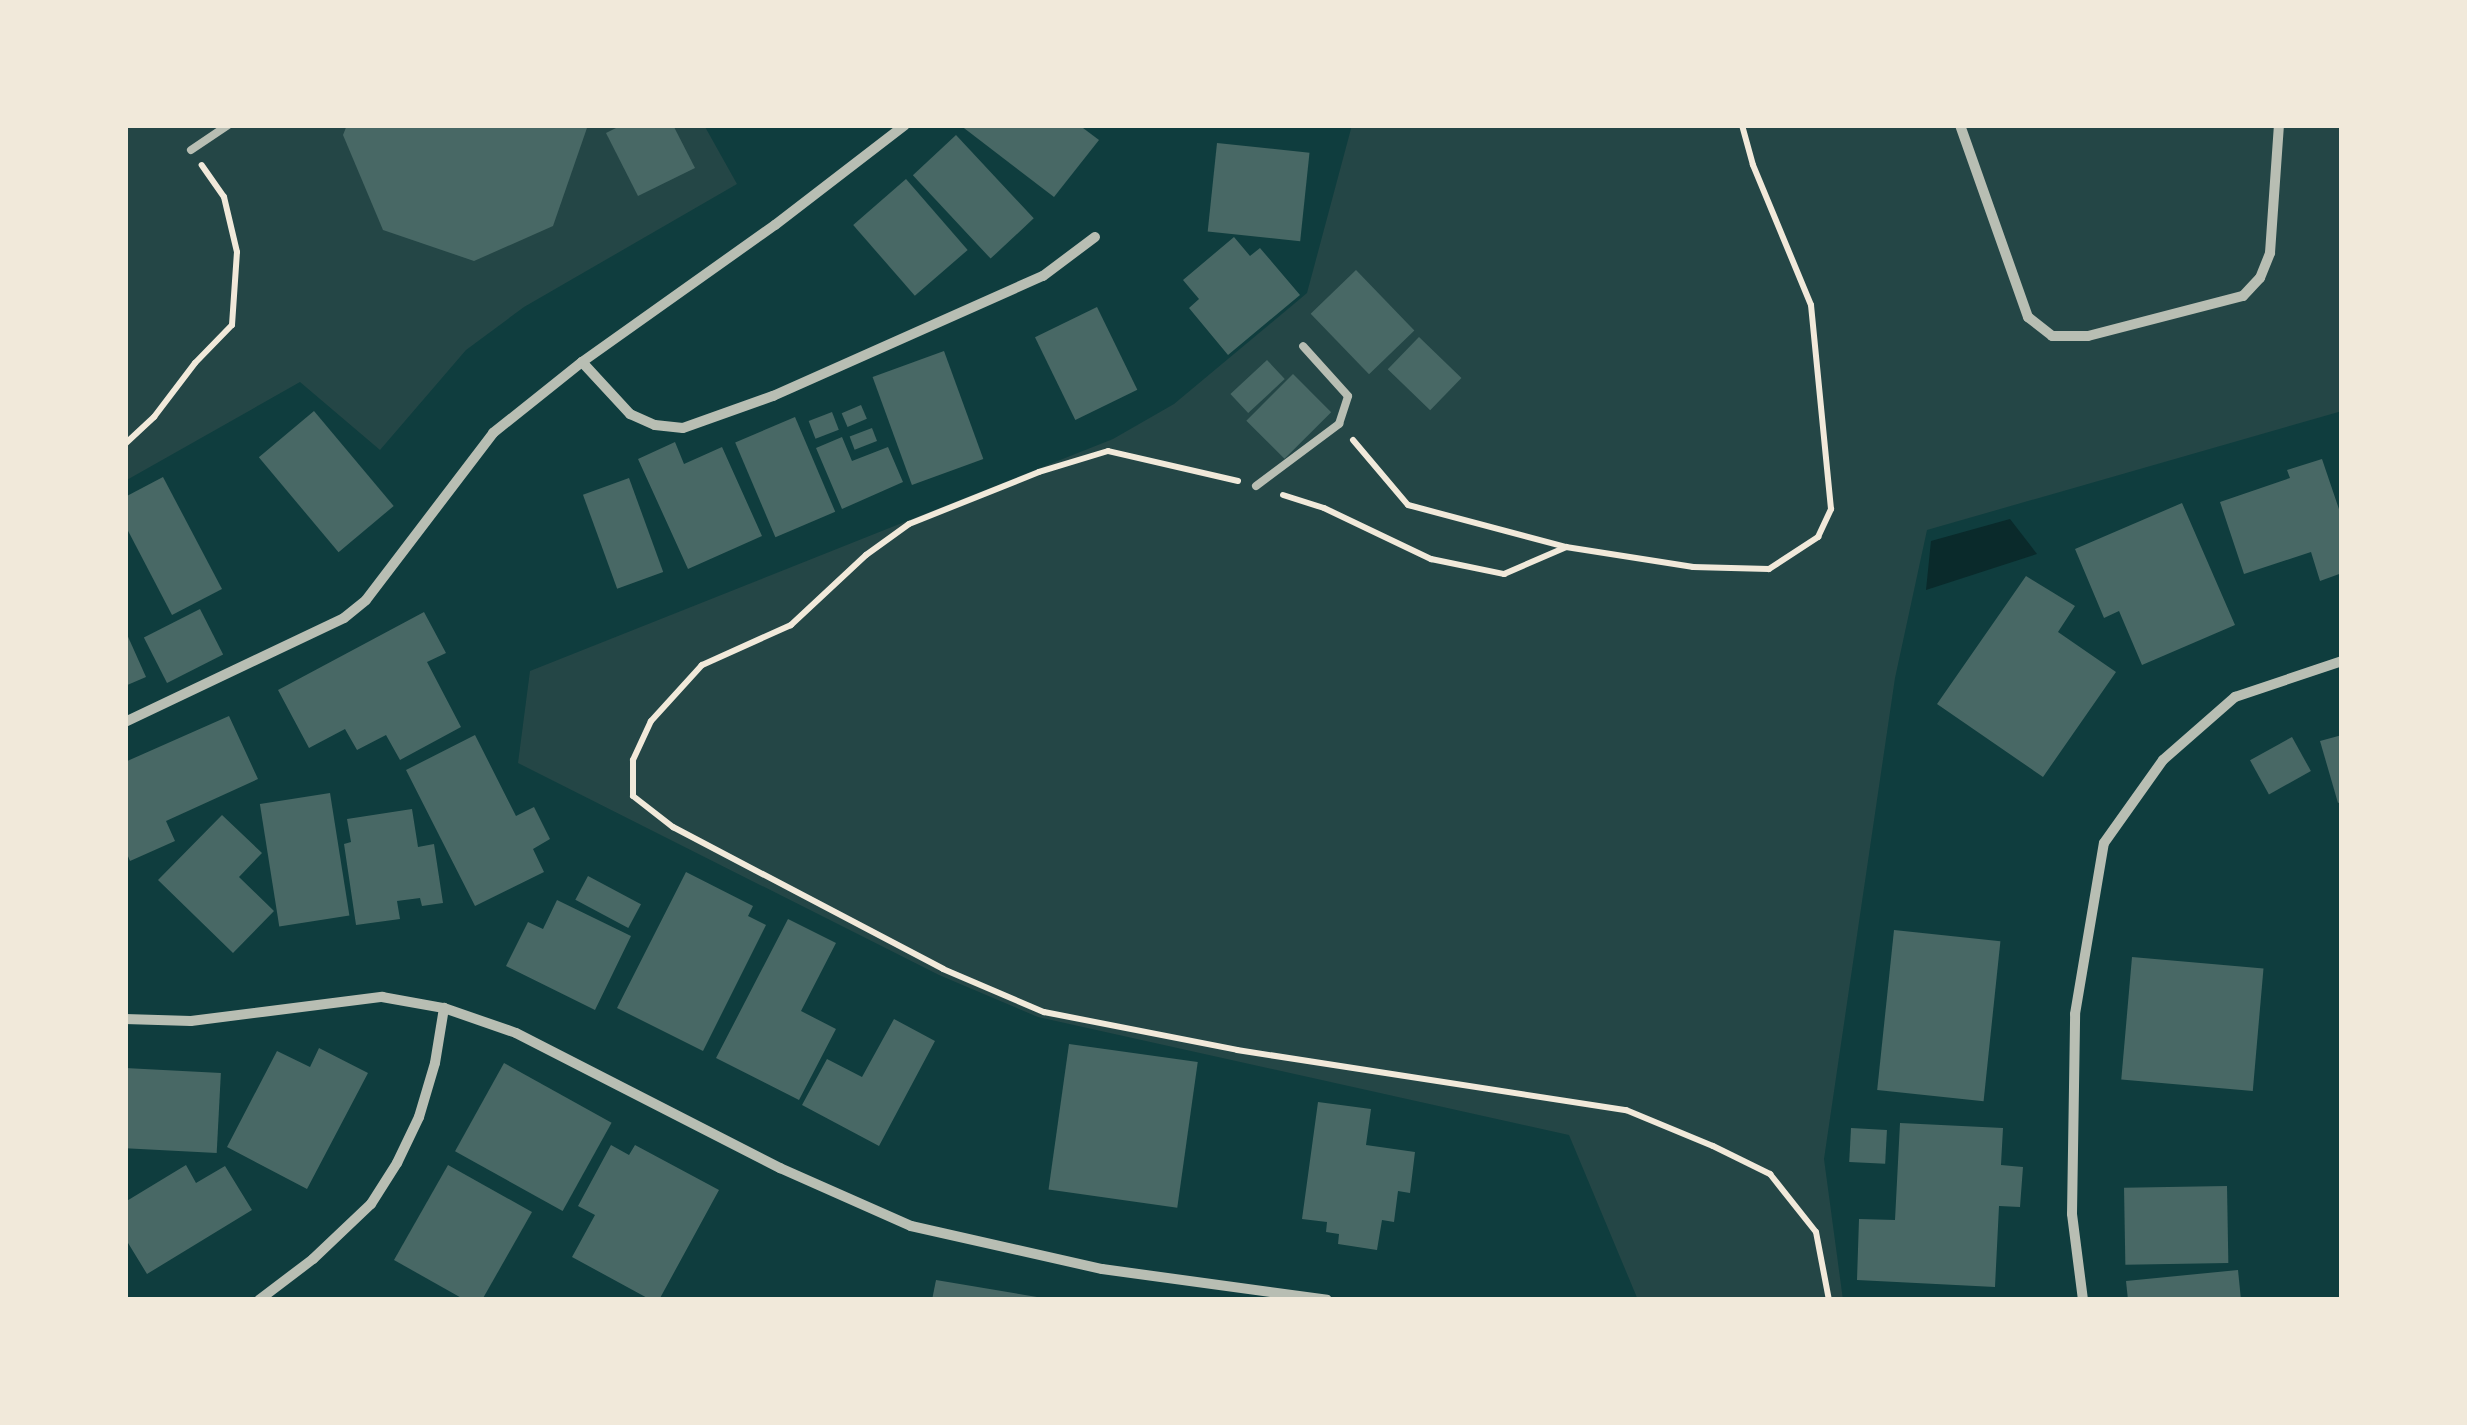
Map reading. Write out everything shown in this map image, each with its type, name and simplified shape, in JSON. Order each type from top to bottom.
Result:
[{"type":"street","points":[[125,722],[344,618],[366,600],[493,434],[582,362],[775,226],[904,125]]},
{"type":"street","points":[[1960,125],[2028,317],[2052,336],[2088,336],[2243,296],[2260,278],[2270,253],[2279,125]]},
{"type":"street","points":[[582,362],[630,414],[656,425],[683,428],[773,396],[1043,276],[1095,237]]},
{"type":"street","points":[[2083,1300],[2072,1214],[2075,1014],[2104,843],[2162,760],[2235,697],[2342,661]]},
{"type":"street","points":[[125,1019],[191,1020],[382,997],[444,1008],[516,1034],[780,1168],[911,1226],[1102,1269],[1328,1300]]},
{"type":"street","points":[[258,1300],[313,1259],[371,1204],[419,1117],[435,1063],[444,1008]]},
{"type":"lane","points":[[192,150],[228,125]]},
{"type":"lane","points":[[1256,486],[1339,424],[1348,396],[1303,346]]},
{"type":"path","points":[[1339,424],[1408,505],[1566,547],[1693,568],[1769,569],[1818,537],[1831,509],[1811,305],[1753,165],[1742,125]]},
{"type":"path","points":[[125,444],[154,417],[195,363],[232,326],[237,252],[233,233],[224,197],[192,150]]},
{"type":"path","points":[[1566,547],[1504,574],[1431,559],[1324,508],[1186,466],[1108,451],[1039,472],[909,524],[866,554],[792,626],[702,665],[651,721],[633,760],[632,796],[673,827],[944,969],[1044,1012],[1237,1050],[1626,1110],[1712,1146],[1770,1174],[1816,1232],[1828,1300]]},
{"type":"shaded area","points":[[125,125],[704,125],[737,184],[524,307],[466,350],[380,450],[300,382],[125,481]]},
{"type":"shaded area","points":[[1352,125],[2342,125],[2342,411],[1927,530],[1895,678],[1824,1159],[1843,1300],[1638,1300],[1569,1135],[1038,1017],[939,975],[518,763],[530,671],[1113,439],[1174,404],[1307,293]]},
{"type":"shaded area","points":[[2010,519],[2037,554],[1926,590],[1931,541]]},
{"type":"building","points":[[347,125],[588,125],[553,226],[474,261],[383,230],[343,135]]},
{"type":"building","points":[[622,125],[673,125],[695,168],[638,196],[606,133]]},
{"type":"building","points":[[960,125],[1079,125],[1099,140],[1054,197]]},
{"type":"building","points":[[956,135],[1034,218],[991,259],[913,175]]},
{"type":"building","points":[[1217,143],[1309,153],[1300,241],[1208,232]]},
{"type":"building","points":[[906,179],[968,250],[915,296],[853,225]]},
{"type":"building","points":[[1234,237],[1250,256],[1260,248],[1300,295],[1228,355],[1189,308],[1199,299],[1183,280]]},
{"type":"building","points":[[1356,270],[1414,330],[1369,374],[1311,314]]},
{"type":"building","points":[[1097,307],[1137,390],[1075,420],[1035,337]]},
{"type":"building","points":[[1419,337],[1461,378],[1430,410],[1388,369]]},
{"type":"building","points":[[944,351],[983,459],[912,485],[873,377]]},
{"type":"building","points":[[1267,360],[1285,379],[1248,413],[1230,394]]},
{"type":"building","points":[[1293,374],[1331,412],[1285,459],[1246,421]]},
{"type":"building","points":[[861,405],[867,419],[848,427],[842,413]]},
{"type":"building","points":[[314,411],[394,506],[339,552],[259,457]]},
{"type":"building","points":[[832,412],[839,430],[815,439],[809,421]]},
{"type":"building","points":[[795,417],[835,512],[775,537],[735,442]]},
{"type":"building","points":[[872,428],[877,441],[855,450],[850,437]]},
{"type":"building","points":[[842,437],[852,461],[888,447],[903,482],[842,509],[816,448]]},
{"type":"building","points":[[675,442],[684,464],[722,447],[762,536],[688,569],[638,459]]},
{"type":"building","points":[[2322,459],[2342,518],[2342,573],[2320,581],[2311,552],[2244,574],[2220,502],[2290,478],[2287,470]]},
{"type":"building","points":[[163,477],[222,589],[172,615],[125,525],[125,497]]},
{"type":"building","points":[[629,478],[663,572],[617,589],[583,495]]},
{"type":"building","points":[[2182,503],[2235,625],[2142,665],[2119,611],[2104,618],[2075,549]]},
{"type":"building","points":[[2026,576],[2075,606],[2058,632],[2116,672],[2043,777],[1937,704]]},
{"type":"building","points":[[200,609],[223,654],[167,683],[144,638]]},
{"type":"building","points":[[424,612],[446,653],[427,662],[461,727],[400,760],[386,735],[357,750],[345,729],[309,748],[278,690]]},
{"type":"building","points":[[125,630],[146,677],[125,686]]},
{"type":"building","points":[[229,716],[258,779],[166,821],[175,841],[130,861],[125,849],[125,762]]},
{"type":"building","points":[[475,735],[516,816],[534,807],[550,839],[533,849],[544,872],[475,906],[406,770]]},
{"type":"building","points":[[2342,735],[2342,801],[2338,803],[2320,741]]},
{"type":"building","points":[[2292,737],[2311,771],[2269,794],[2250,760]]},
{"type":"building","points":[[330,793],[349,915],[279,927],[260,804]]},
{"type":"building","points":[[412,809],[418,847],[434,844],[443,903],[422,906],[420,898],[397,901],[400,919],[356,925],[344,844],[351,842],[347,819]]},
{"type":"building","points":[[222,815],[262,853],[239,877],[274,911],[233,953],[158,880]]},
{"type":"building","points":[[686,872],[753,906],[748,916],[766,925],[703,1051],[617,1008]]},
{"type":"building","points":[[588,876],[641,904],[628,928],[575,900]]},
{"type":"building","points":[[557,900],[631,936],[595,1010],[506,966],[528,922],[543,929]]},
{"type":"building","points":[[788,919],[836,943],[801,1011],[836,1029],[799,1100],[716,1058]]},
{"type":"building","points":[[1894,930],[2000,941],[1984,1101],[1877,1090]]},
{"type":"building","points":[[2132,957],[2263,969],[2253,1091],[2121,1080]]},
{"type":"building","points":[[894,1019],[935,1041],[879,1146],[802,1105],[827,1059],[862,1077]]},
{"type":"building","points":[[1069,1044],[1198,1062],[1177,1208],[1049,1190]]},
{"type":"building","points":[[319,1048],[368,1073],[307,1189],[227,1147],[277,1051],[310,1067]]},
{"type":"building","points":[[504,1063],[612,1123],[563,1211],[455,1151]]},
{"type":"building","points":[[125,1068],[221,1073],[217,1153],[125,1148]]},
{"type":"building","points":[[1318,1102],[1371,1109],[1366,1145],[1415,1152],[1410,1193],[1398,1191],[1394,1222],[1382,1220],[1377,1250],[1338,1244],[1339,1234],[1326,1232],[1327,1222],[1302,1219]]},
{"type":"building","points":[[1900,1123],[2003,1128],[2001,1165],[2023,1167],[2020,1207],[1999,1206],[1995,1287],[1857,1280],[1859,1219],[1895,1220]]},
{"type":"building","points":[[1851,1128],[1887,1130],[1885,1164],[1849,1162]]},
{"type":"building","points":[[611,1145],[629,1155],[635,1145],[719,1190],[659,1300],[651,1300],[572,1257],[595,1215],[578,1206]]},
{"type":"building","points":[[186,1165],[196,1183],[225,1166],[252,1210],[147,1274],[125,1238],[125,1202]]},
{"type":"building","points":[[448,1165],[532,1212],[482,1300],[465,1300],[394,1260]]},
{"type":"building","points":[[2227,1186],[2228,1263],[2125,1265],[2124,1188]]},
{"type":"building","points":[[2238,1270],[2241,1300],[2128,1300],[2126,1281]]},
{"type":"building","points":[[936,1280],[1043,1298],[932,1300]]}]
